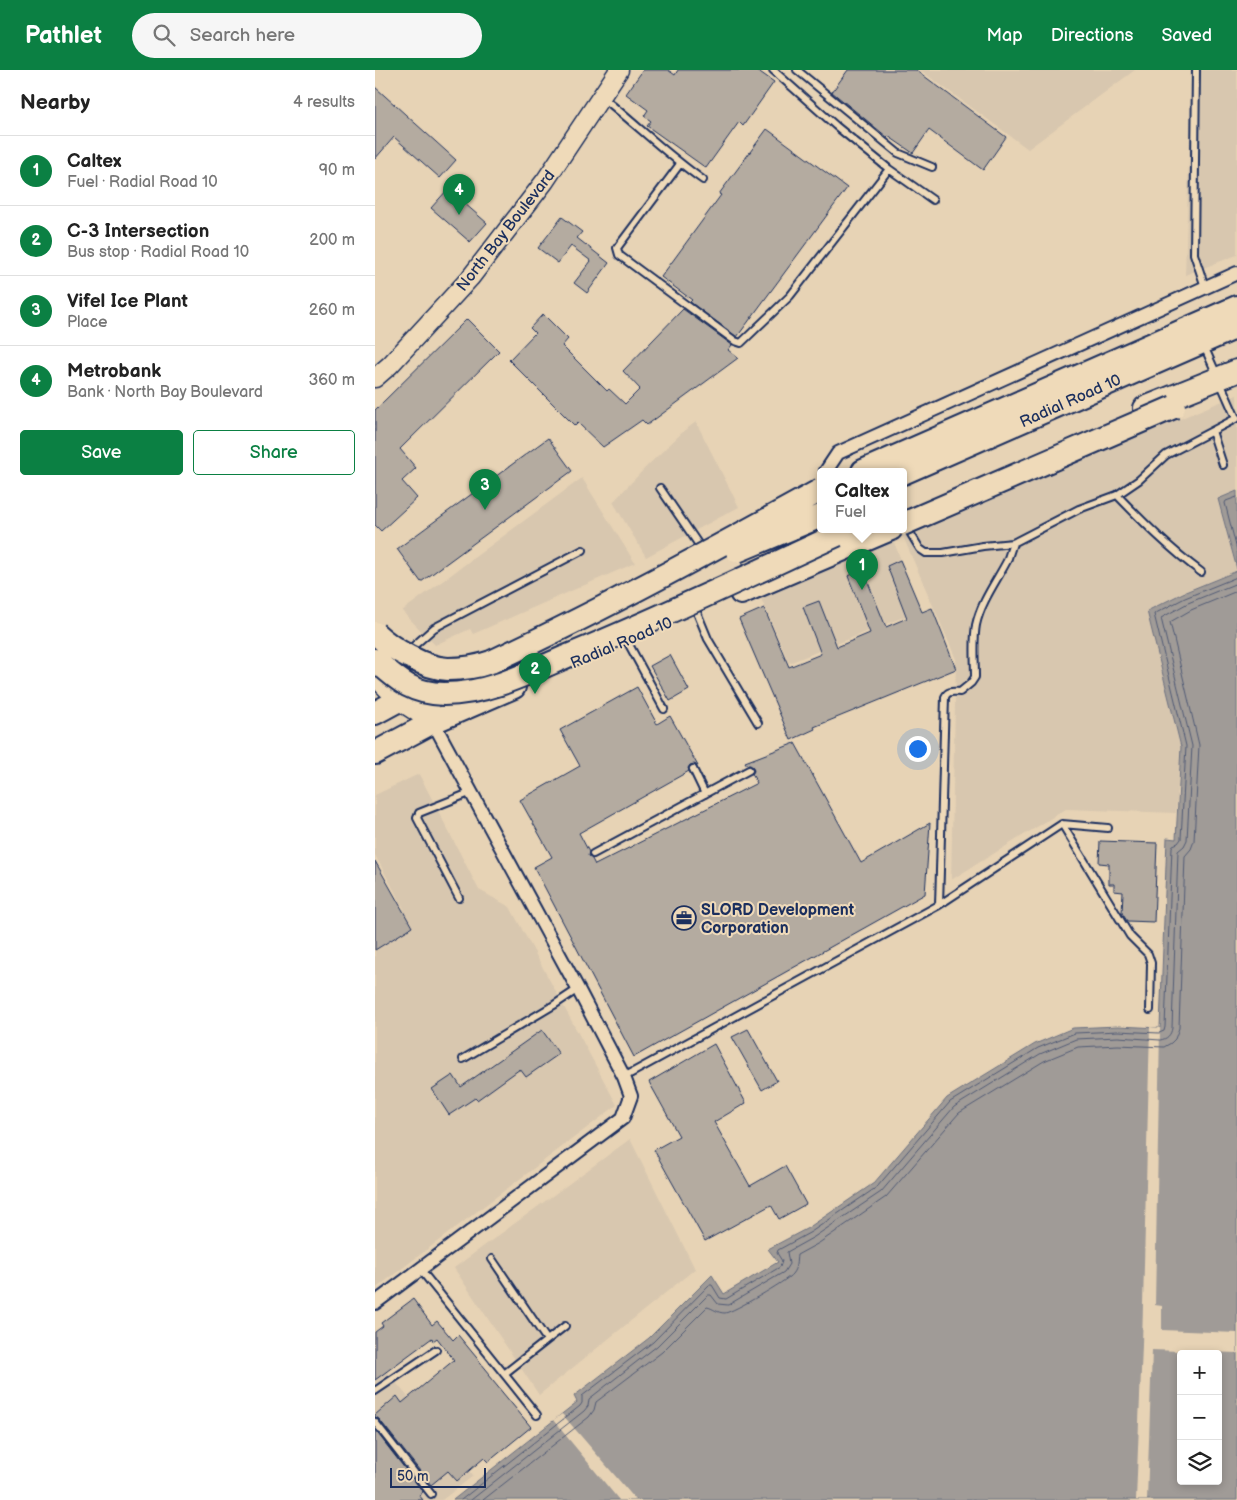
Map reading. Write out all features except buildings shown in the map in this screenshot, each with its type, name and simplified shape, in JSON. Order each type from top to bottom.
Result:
[{"type":"highway","points":[[870,468],[1197,334],[1237,307]]},
{"type":"highway","name":"Radial Road 10","points":[[907,471],[1197,334],[1237,327]]},
{"type":"highway","points":[[907,520],[1174,407],[1228,375]]},
{"type":"highway","points":[[907,511],[1171,397],[1228,375]]},
{"type":"highway","points":[[375,633],[388,645],[414,659],[438,667],[447,669],[477,667],[491,662],[611,603],[717,548],[817,492]]},
{"type":"highway","name":"Radial Road 10","points":[[375,713],[399,700],[490,669],[817,511]]},
{"type":"highway","points":[[611,603],[817,518]]},
{"type":"highway","points":[[793,522],[807,557]]},
{"type":"highway","name":"Radial Road 10","points":[[375,753],[433,722],[625,636],[696,610],[858,533]]},
{"type":"highway","points":[[375,660],[400,682],[416,690],[437,693],[466,693],[493,687],[741,593],[882,533]]},
{"type":"highway","points":[[625,636],[837,535]]},
{"type":"highway","points":[[401,660],[426,670],[450,674],[475,674]]},
{"type":"main road","name":"North Bay Boulevard","points":[[375,378],[390,365],[470,278],[545,180],[619,70]]},
{"type":"main road","points":[[375,627],[426,690],[433,722]]},
{"type":"main road","points":[[375,676],[399,700],[433,722]]},
{"type":"street","points":[[828,468],[838,453],[1237,273]]},
{"type":"street","points":[[793,522],[817,485]]},
{"type":"street","points":[[375,1303],[623,1118],[631,1096],[578,989],[433,722]]},
{"type":"lane","points":[[773,70],[836,126],[889,169],[933,200]]},
{"type":"lane","points":[[797,70],[898,153],[932,167]]},
{"type":"lane","points":[[1196,70],[1193,254],[1205,287]]},
{"type":"lane","points":[[601,97],[632,121],[680,164],[703,180]]},
{"type":"lane","points":[[680,164],[617,248],[619,255],[735,341],[741,343],[790,296],[889,169]]},
{"type":"lane","points":[[907,528],[920,549],[927,553],[943,553],[1013,543],[1079,509],[1117,495],[1139,480],[1166,455],[1237,418],[1228,375],[1197,334]]},
{"type":"lane","points":[[1212,431],[1223,465]]},
{"type":"lane","points":[[660,488],[710,562]]},
{"type":"lane","points":[[1117,495],[1160,539],[1201,572]]},
{"type":"lane","points":[[939,906],[945,697],[950,692],[960,692],[975,677],[976,625],[990,590],[1007,561],[1013,543]]},
{"type":"lane","points":[[401,660],[434,628],[583,550]]},
{"type":"lane","points":[[696,610],[708,639],[758,723]]},
{"type":"lane","points":[[625,636],[664,710]]},
{"type":"lane","points":[[693,769],[705,794]]},
{"type":"lane","points":[[593,854],[749,770]]},
{"type":"lane","points":[[459,898],[417,818],[419,813],[472,792]]},
{"type":"lane","points":[[1062,824],[1129,936],[1148,954],[1151,963],[1150,1010]]},
{"type":"lane","points":[[623,1078],[939,906],[1062,824],[1108,828]]},
{"type":"lane","points":[[463,1059],[578,989]]},
{"type":"lane","points":[[492,1259],[547,1340]]},
{"type":"lane","points":[[420,1270],[537,1415]]},
{"type":"lane","points":[[504,1374],[565,1326]]},
{"type":"lane","points":[[375,1391],[436,1350]]},
{"type":"lane","points":[[375,1422],[431,1494]]},
{"type":"shaded area","points":[[920,70],[1135,70],[1028,149]]},
{"type":"shaded area","points":[[1192,70],[1237,70],[1237,255],[1185,275]]},
{"type":"shaded area","points":[[1237,395],[1237,491],[1218,499],[1237,571],[1183,593],[1148,611],[1181,747],[1176,813],[1066,809],[951,880],[956,659],[902,534]]},
{"type":"shaded area","points":[[696,422],[739,507],[646,557],[613,502],[647,466]]},
{"type":"shaded area","points":[[582,478],[635,563],[473,634],[470,629],[435,645],[402,611]]},
{"type":"shaded area","points":[[882,533],[890,533],[921,610],[789,663],[756,587]]},
{"type":"shaded area","points":[[419,774],[479,890],[510,907],[617,1105],[375,1289],[375,926],[404,909],[375,855],[375,795]]},
{"type":"shaded area","points":[[630,1139],[695,1269],[539,1395],[454,1268]]},
{"type":"shaded area","points":[[375,1357],[473,1476],[442,1500],[375,1500]]},
{"type":"water","points":[[1237,491],[1237,569],[1218,499]]},
{"type":"water","points":[[1237,571],[1237,1500],[453,1500],[577,1402],[574,1396],[649,1338],[712,1275],[724,1294],[778,1262],[768,1249],[808,1228],[874,1183],[947,1098],[1035,1044],[1073,1028],[1118,1026],[1160,1028],[1167,838],[1176,839],[1181,747],[1147,611],[1183,593]]},
{"type":"pier","points":[[1150,1027],[1160,1028],[1155,1305],[1162,1306],[1162,1330],[1237,1333],[1237,1353],[1222,1352],[1222,1350],[1152,1350],[1147,1500],[1136,1500]]},
{"type":"pier","points":[[562,1414],[636,1500],[619,1500],[553,1420]]},
{"type":"place","name":"Metrobank","points":[[459,215]]},
{"type":"place","name":"Vifel Ice Plant","points":[[485,510]]},
{"type":"place","name":"Caltex","points":[[862,590]]},
{"type":"place","name":"C-3 Intersection","points":[[535,694]]},
{"type":"place","name":"SLORD Development Corporation","points":[[684,918]]}]
